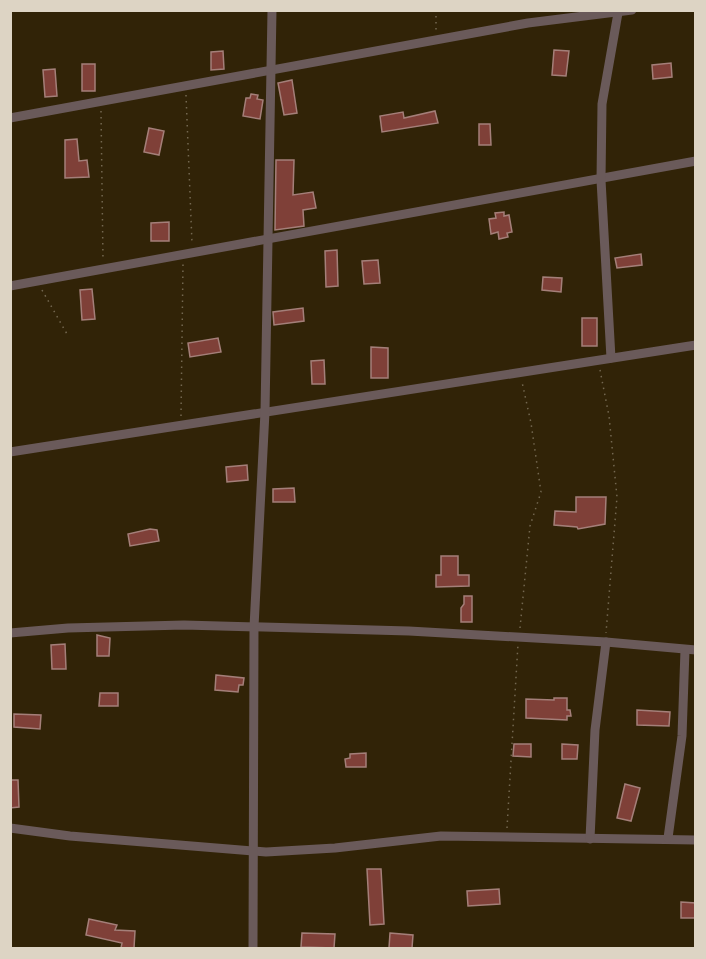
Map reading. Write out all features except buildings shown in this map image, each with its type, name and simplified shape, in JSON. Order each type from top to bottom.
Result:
[{"type":"street","points":[[254,948],[252,851],[254,627],[265,412],[272,10]]},
{"type":"street","points":[[10,118],[528,23],[632,10]]},
{"type":"street","points":[[611,358],[600,180],[602,104],[612,12]]},
{"type":"street","points":[[10,286],[696,161]]},
{"type":"street","points":[[10,452],[696,345]]},
{"type":"street","points":[[10,633],[68,628],[149,626],[254,627],[519,637],[606,642],[696,651]]},
{"type":"street","points":[[590,839],[595,730],[606,642]]},
{"type":"street","points":[[668,838],[682,736],[685,650]]},
{"type":"street","points":[[10,828],[70,836],[252,851],[334,848],[441,836],[696,840]]},
{"type":"path","points":[[436,10],[436,40]]},
{"type":"path","points":[[181,425],[188,254],[186,86]]},
{"type":"path","points":[[101,101],[104,269]]},
{"type":"path","points":[[38,281],[67,334]]},
{"type":"path","points":[[598,360],[609,416],[617,496],[606,642]]},
{"type":"path","points":[[507,838],[519,637],[530,526],[541,492],[531,423],[519,372]]}]
